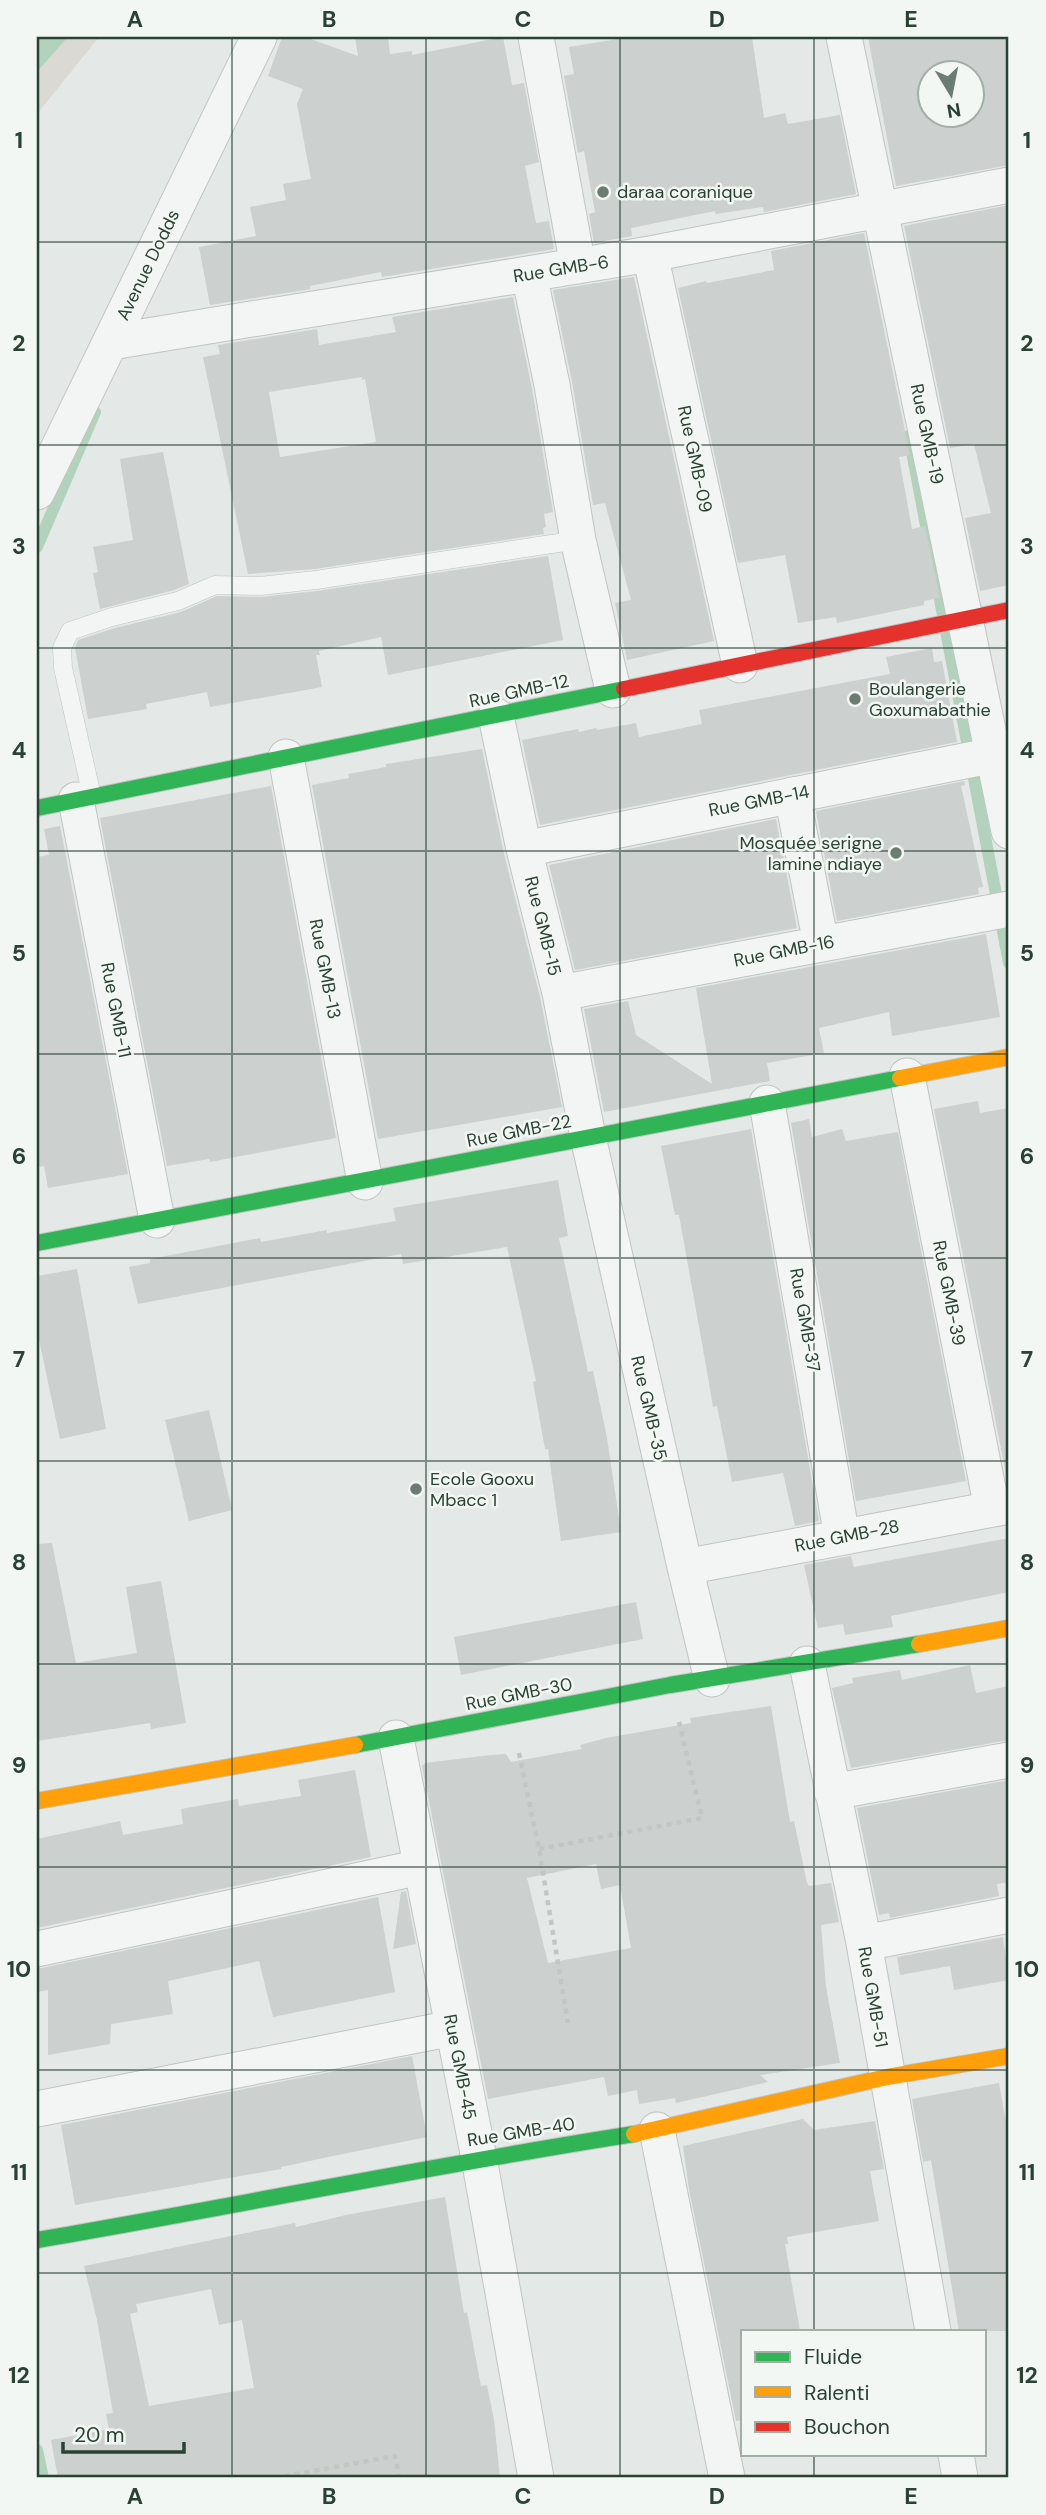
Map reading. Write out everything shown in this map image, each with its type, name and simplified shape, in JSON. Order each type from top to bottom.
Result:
[{"type":"street","name":"Avenue Dodds","points":[[37,492],[259,37]]},
{"type":"street","points":[[536,37],[578,266]]},
{"type":"street","name":"Rue GMB-19","points":[[844,37],[1009,831]]},
{"type":"street","name":"Rue GMB-6","points":[[111,342],[650,254],[1009,185]]},
{"type":"street","name":"Rue GMB-09","points":[[650,254],[740,664]]},
{"type":"street","points":[[529,274],[552,385],[578,540],[613,690]]},
{"type":"street","name":"Rue GMB-12","points":[[37,808],[1009,610]]},
{"type":"street","name":"Rue GMB-15","points":[[496,716],[524,849],[559,993],[588,1137]]},
{"type":"street","name":"Rue GMB-14","points":[[524,849],[994,755]]},
{"type":"street","name":"Rue GMB-13","points":[[286,757],[365,1181]]},
{"type":"street","points":[[792,795],[821,944]]},
{"type":"street","name":"Rue GMB-11","points":[[84,798],[157,1220]]},
{"type":"street","name":"Rue GMB-16","points":[[559,993],[1009,909]]},
{"type":"street","name":"Rue GMB-22","points":[[37,1243],[1009,1057]]},
{"type":"street","name":"Rue GMB-39","points":[[907,1076],[1000,1507]]},
{"type":"street","name":"Rue GMB-37","points":[[767,1103],[842,1537]]},
{"type":"street","name":"Rue GMB-35","points":[[588,1137],[712,1679]]},
{"type":"street","name":"Rue GMB-28","points":[[685,1567],[1000,1507]]},
{"type":"street","name":"Rue GMB-30","points":[[37,1801],[396,1738],[670,1685],[1009,1628]]},
{"type":"street","name":"Rue GMB-51","points":[[807,1664],[864,1943],[933,2330]]},
{"type":"street","name":"Rue GMB-45","points":[[396,1738],[479,2158],[536,2478]]},
{"type":"street","points":[[832,1792],[1009,1760]]},
{"type":"street","points":[[37,1949],[421,1867]]},
{"type":"street","points":[[864,1943],[1009,1915]]},
{"type":"street","points":[[37,2109],[453,2028]]},
{"type":"street","name":"Rue GMB-40","points":[[37,2240],[185,2215],[479,2158],[657,2130],[887,2077],[1009,2056]]},
{"type":"street","points":[[657,2130],[727,2478]]},
{"type":"street","points":[[956,2456],[960,2478]]},
{"type":"lane","points":[[84,798],[63,668],[62,648],[70,631],[112,617],[178,601],[215,586],[260,586],[316,580],[578,540]]},
{"type":"path","points":[[539,1849],[702,1818],[670,1685]]},
{"type":"path","points":[[512,1714],[539,1849],[568,2023]]},
{"type":"path","points":[[275,2478],[395,2456],[399,2478]]},
{"type":"shaded area","points":[[37,37],[68,37],[37,72]]},
{"type":"shaded area","points":[[68,37],[99,37],[37,114],[37,72]]},
{"type":"building","points":[[282,37],[305,37],[358,56],[355,37],[388,37],[390,54],[412,51],[412,55],[503,37],[512,85],[524,83],[539,162],[525,166],[536,223],[549,221],[554,249],[382,277],[381,272],[310,286],[311,289],[210,305],[199,247],[256,236],[250,207],[286,200],[283,184],[311,179],[297,104],[303,89],[268,76]]},
{"type":"building","points":[[630,37],[752,37],[764,118],[785,113],[788,124],[840,115],[856,194],[764,212],[763,207],[716,214],[715,211],[631,228],[632,236],[594,243],[589,214],[595,212],[584,151],[578,153],[564,76],[574,74],[569,47]]},
{"type":"building","points":[[868,37],[1009,37],[1009,165],[896,186]]},
{"type":"building","points":[[1009,205],[1009,585],[980,591],[965,518],[991,513],[974,444],[950,448],[904,226]]},
{"type":"building","points":[[864,233],[910,455],[899,457],[912,529],[925,526],[940,598],[924,601],[924,605],[837,623],[836,617],[798,623],[785,555],[738,563],[678,288],[774,270],[771,251]]},
{"type":"building","points":[[634,277],[714,641],[627,660],[615,603],[631,600],[605,503],[593,505],[553,290]]},
{"type":"building","points":[[513,297],[553,512],[544,514],[544,534],[315,569],[248,574],[203,357],[220,354],[218,345],[317,329],[319,345],[396,332],[392,317]],"holes":[[[362,377],[362,380],[365,379],[376,442],[280,457],[269,392]]]},
{"type":"building","points":[[163,452],[189,584],[100,609],[93,573],[98,572],[93,547],[133,540],[120,459]]},
{"type":"building","points":[[548,556],[563,640],[388,675],[381,637],[319,651],[320,655],[316,655],[322,687],[210,707],[207,692],[146,704],[147,709],[88,719],[75,648],[78,640],[181,612],[217,596],[261,597],[317,591]]},
{"type":"building","points":[[932,648],[934,662],[942,661],[957,742],[540,825],[522,740],[578,729],[579,732],[636,723],[639,737],[702,724],[699,710],[890,674],[886,657]]},
{"type":"building","points":[[482,749],[504,854],[540,997],[562,1107],[378,1139],[312,785],[349,778],[348,774],[386,767],[386,764]]},
{"type":"building","name":"Mosquée serigne lamine ndiaye","points":[[964,781],[965,785],[961,786],[983,887],[978,888],[979,894],[837,921],[816,811]]},
{"type":"building","points":[[271,786],[336,1138],[210,1162],[209,1159],[167,1166],[100,818]]},
{"type":"building","points":[[776,819],[797,928],[575,970],[549,865]]},
{"type":"building","points":[[60,826],[128,1174],[48,1188],[44,1166],[37,1167],[37,857],[49,855],[44,829]]},
{"type":"building","points":[[986,934],[1000,1017],[892,1036],[889,1012],[819,1028],[824,1053],[767,1063],[770,1081],[604,1112],[584,1009],[628,1001],[636,1035],[712,1084],[696,988]]},
{"type":"building","points":[[978,1101],[980,1113],[1009,1108],[1009,1473],[1006,1474],[934,1109]]},
{"type":"building","points":[[809,1119],[812,1137],[842,1129],[846,1141],[898,1132],[966,1481],[856,1501],[791,1123]]},
{"type":"building","points":[[751,1129],[819,1521],[795,1526],[783,1473],[732,1482],[717,1406],[713,1407],[679,1215],[675,1215],[661,1146]]},
{"type":"building","points":[[558,1180],[568,1236],[559,1238],[588,1372],[593,1371],[607,1438],[621,1532],[561,1541],[548,1449],[545,1449],[533,1382],[536,1381],[507,1247],[403,1264],[401,1254],[138,1304],[129,1267],[150,1263],[150,1259],[260,1238],[261,1242],[396,1221],[393,1208]]},
{"type":"building","points":[[77,1269],[106,1429],[60,1439],[37,1330],[37,1276]]},
{"type":"building","points":[[209,1410],[232,1510],[189,1521],[165,1420]]},
{"type":"building","points":[[1009,1538],[1009,1592],[891,1616],[893,1627],[845,1635],[843,1624],[818,1628],[804,1565],[851,1556],[854,1567]]},
{"type":"building","points":[[52,1543],[76,1663],[137,1653],[126,1587],[161,1581],[186,1723],[151,1729],[150,1723],[37,1741],[37,1544]]},
{"type":"building","points":[[636,1602],[643,1639],[461,1675],[454,1637]]},
{"type":"building","points":[[970,1665],[976,1693],[1009,1686],[1009,1740],[851,1768],[832,1688],[853,1683],[852,1678],[900,1670],[902,1680]]},
{"type":"building","points":[[771,1706],[790,1822],[794,1821],[807,1883],[809,1886],[831,1883],[839,1922],[821,1925],[826,1987],[840,2063],[760,2075],[768,2082],[676,2103],[675,2098],[639,2104],[637,2090],[608,2096],[604,2077],[488,2099],[422,1766],[425,1763],[506,1754],[511,1762],[582,1749],[580,1745],[606,1738],[691,1723],[690,1718]],"holes":[[[596,1864],[601,1889],[620,1885],[631,1948],[548,1963],[527,1878]]]},
{"type":"building","points":[[355,1770],[371,1857],[37,1928],[37,1839],[120,1821],[123,1835],[183,1824],[181,1809],[238,1799],[239,1806],[301,1796],[298,1780]]},
{"type":"building","points":[[1009,1780],[1009,1882],[997,1884],[999,1896],[890,1918],[889,1913],[879,1915],[857,1808]]},
{"type":"building","points":[[406,1891],[416,1944],[393,1949],[401,1892]]},
{"type":"building","points":[[378,1897],[395,1992],[273,2017],[259,1961],[168,1981],[173,2014],[111,2024],[110,2044],[48,2055],[48,1990],[37,1992],[37,1969]]},
{"type":"building","points":[[1003,1937],[1009,1980],[954,1990],[950,1966],[900,1975],[897,1957]]},
{"type":"building","points":[[412,2056],[427,2137],[281,2169],[75,2205],[61,2125]]},
{"type":"building","points":[[999,2083],[1009,2139],[1009,2331],[959,2330],[931,2160],[923,2162],[912,2099]]},
{"type":"building","points":[[803,2119],[814,2130],[875,2121],[884,2169],[870,2171],[879,2221],[787,2237],[788,2244],[785,2244],[800,2330],[741,2330],[741,2420],[736,2421],[689,2189],[683,2146]]},
{"type":"building","points":[[445,2197],[464,2313],[467,2312],[481,2386],[487,2385],[494,2420],[500,2478],[58,2478],[51,2440],[109,2429],[106,2414],[113,2413],[97,2320],[84,2266],[295,2223],[296,2227]],"holes":[[[211,2289],[219,2325],[242,2320],[254,2388],[149,2406],[130,2314],[138,2312],[136,2304]]]},
{"type":"waterway","points":[[37,547],[95,412]]},
{"type":"waterway","points":[[909,436],[1009,963]]},
{"type":"waterway","points":[[37,2450],[43,2478]]},
{"type":"traffic: fast","points":[[37,808],[624,689]]},
{"type":"traffic: fast","points":[[37,1243],[900,1078]]},
{"type":"traffic: fast","points":[[355,1745],[670,1685],[919,1644]]},
{"type":"traffic: fast","points":[[37,2240],[634,2134]]},
{"type":"traffic: slow","points":[[900,1078],[1009,1057]]},
{"type":"traffic: slow","points":[[919,1644],[1009,1628]]},
{"type":"traffic: slow","points":[[37,1801],[355,1745]]},
{"type":"traffic: slow","points":[[634,2134],[887,2077],[1009,2056]]},
{"type":"traffic: jam","points":[[624,689],[1009,610]]},
{"type":"place","name":"daraa coranique","points":[[603,192]]},
{"type":"place","name":"Boulangerie Goxumabathie","points":[[855,699]]},
{"type":"place","name":"Mosquée serigne lamine ndiaye","points":[[896,853]]},
{"type":"place","name":"Ecole Gooxu Mbacc 1","points":[[416,1489]]}]
